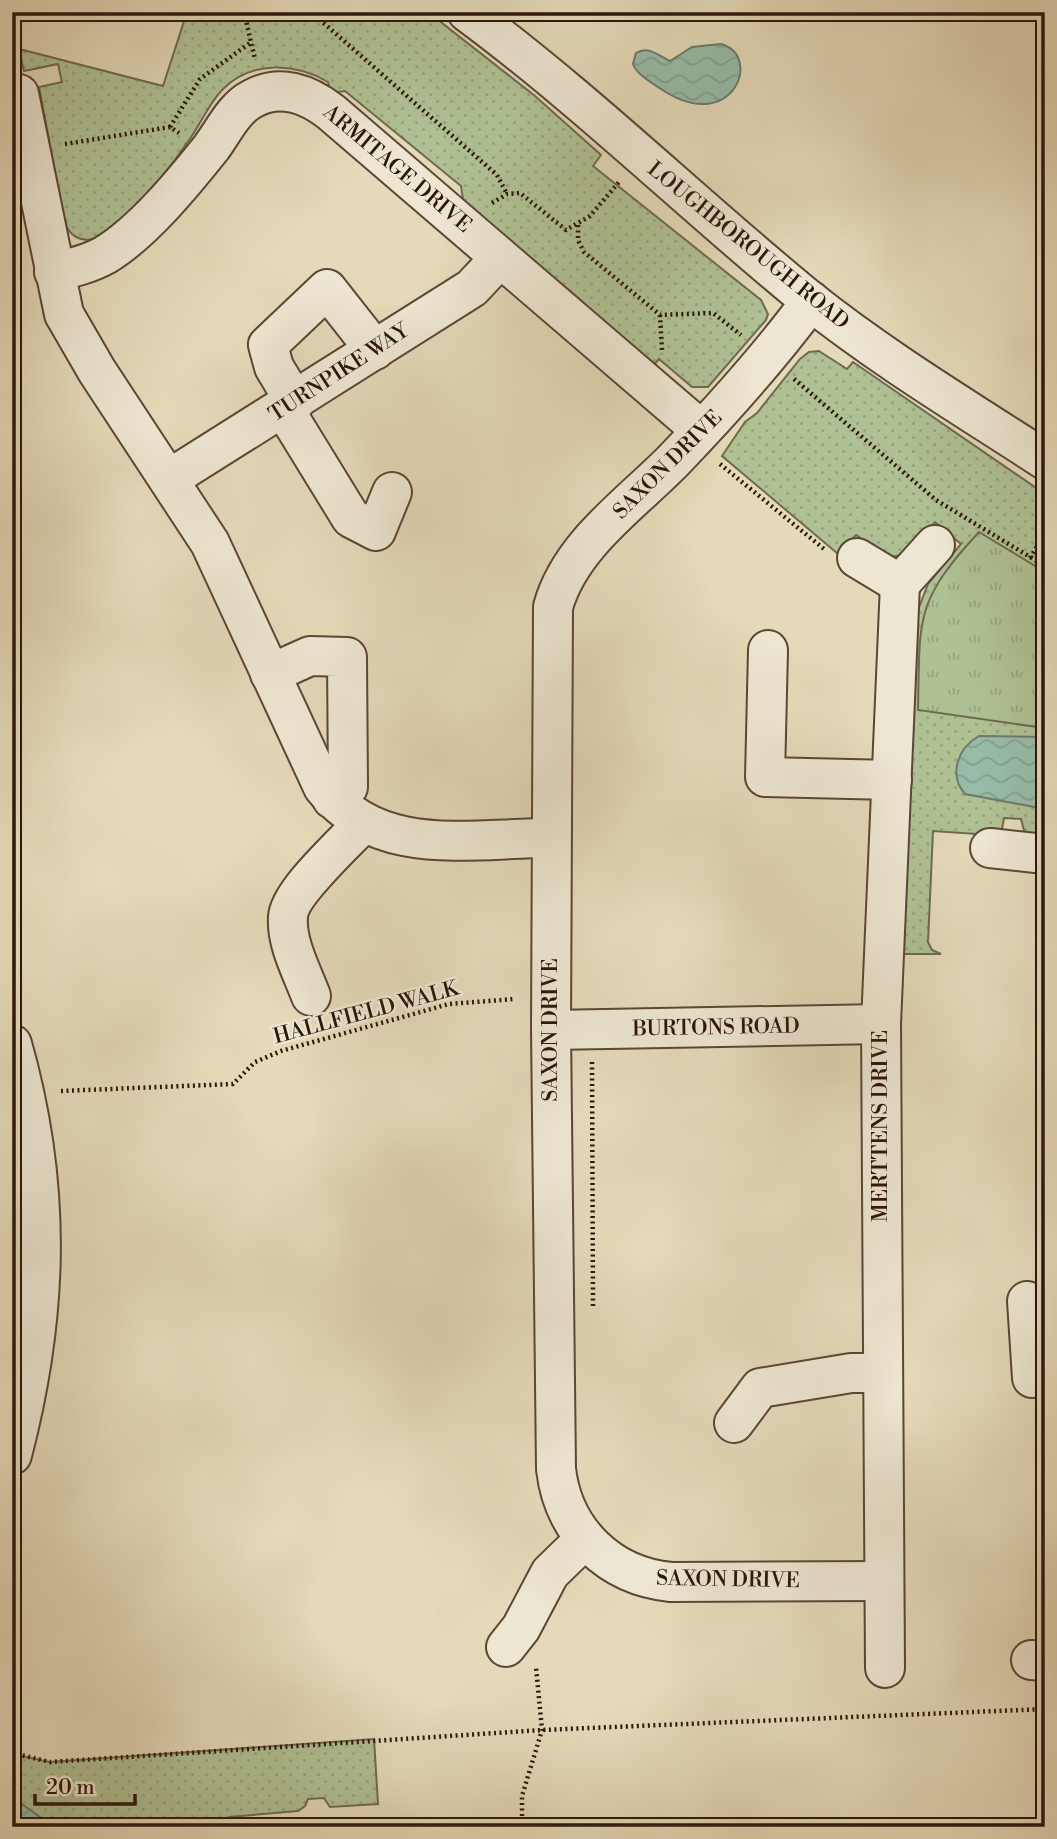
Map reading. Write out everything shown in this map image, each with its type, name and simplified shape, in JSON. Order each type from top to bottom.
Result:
[{"type":"street","name":"LOUGHBOROUGH ROAD","points":[[482,17],[811,301],[893,360],[1045,460]]},
{"type":"street","name":"ARMITAGE DRIVE","points":[[265,93],[296,92],[317,101],[463,224],[707,445]]},
{"type":"street","points":[[54,272],[90,262],[114,248],[166,200],[246,102],[265,93]]},
{"type":"street","points":[[19,94],[54,272],[71,330],[210,543],[313,770],[332,799],[362,824],[385,833],[413,839],[550,838]]},
{"type":"street","name":"TURNPIKE WAY","points":[[170,479],[290,406],[472,288],[500,258]]},
{"type":"street","points":[[375,350],[327,289],[268,345],[290,406],[351,518],[376,531],[392,492]]},
{"type":"street","name":"SAXON DRIVE","points":[[811,301],[734,397],[707,445],[579,555],[557,590],[551,621],[550,838],[556,1469],[566,1510],[585,1539],[613,1563],[652,1580],[883,1581]]},
{"type":"street","points":[[857,558],[900,584],[935,545]]},
{"type":"street","name":"MERTTENS DRIVE","points":[[885,1668],[881,1024],[900,584]]},
{"type":"street","points":[[768,650],[765,777],[891,780]]},
{"type":"street","points":[[270,674],[310,656],[347,657],[348,787],[332,799]]},
{"type":"street","points":[[311,996],[290,936],[288,916],[291,905],[362,824]]},
{"type":"street","points":[[990,848],[1045,854]]},
{"type":"street","name":"BURTONS ROAD","points":[[551,1030],[881,1024]]},
{"type":"street","points":[[12,1044],[26,1094],[40,1191],[41,1284],[33,1355],[12,1455]]},
{"type":"street","points":[[1032,1378],[1034,1321]]},
{"type":"street","points":[[734,1423],[760,1388],[851,1373],[882,1373]]},
{"type":"street","points":[[521,1651],[522,1628],[550,1573],[585,1539]]},
{"type":"path","points":[[244,12],[265,93]]},
{"type":"path","points":[[311,12],[497,175],[506,194]]},
{"type":"path","points":[[170,127],[200,79],[250,43]]},
{"type":"path","points":[[29,143],[94,141],[170,127],[206,154]]},
{"type":"path","points":[[463,224],[506,194],[520,193],[557,226],[566,230],[590,216],[622,179]]},
{"type":"path","points":[[578,225],[578,240],[584,252],[660,316],[713,313],[743,337]]},
{"type":"path","points":[[660,316],[662,355]]},
{"type":"path","points":[[790,376],[936,500],[1045,566]]},
{"type":"path","points":[[707,445],[836,559],[846,548],[857,558]]},
{"type":"path","points":[[1030,558],[1045,533]]},
{"type":"path","name":"HALLFIELD WALK","points":[[26,1094],[233,1084],[255,1062],[281,1051],[449,1004],[514,999]]},
{"type":"path","points":[[592,1030],[593,1316]]},
{"type":"path","points":[[521,1651],[542,1730],[522,1796],[522,1827]]},
{"type":"path","points":[[12,1753],[50,1762],[542,1730],[1045,1709]]},
{"type":"green space","points":[[187,12],[428,12],[535,96],[601,155],[593,166],[761,300],[768,314],[766,320],[708,387],[692,387],[659,359],[653,366],[464,206],[461,186],[345,91],[331,93],[328,82],[288,68],[261,69],[247,73],[223,89],[178,156],[144,196],[120,220],[93,239],[78,238],[71,233],[64,220],[39,87],[62,82],[58,64],[24,71],[19,49],[163,86]]},
{"type":"green space","points":[[819,351],[847,369],[853,362],[1045,494],[1045,839],[1025,834],[1021,819],[1004,818],[1002,829],[992,835],[933,831],[928,942],[932,950],[941,954],[903,954],[918,610],[928,584],[961,544],[935,522],[903,555],[889,557],[856,535],[838,554],[722,456],[745,422],[757,413],[800,359],[809,352]]},
{"type":"green space","points":[[979,532],[1045,572],[1045,728],[918,710],[919,653],[925,613],[942,576]]},
{"type":"green space","points":[[12,1112],[22,1208],[12,1345]]},
{"type":"green space","points":[[374,1739],[378,1804],[330,1807],[324,1798],[308,1799],[305,1806],[298,1811],[229,1817],[213,1827],[12,1827],[12,1754],[50,1762]]},
{"type":"water","points":[[721,44],[734,51],[740,63],[740,76],[734,89],[723,99],[706,104],[686,101],[661,89],[641,75],[633,64],[636,53],[645,50],[670,61],[692,47]]},
{"type":"water","points":[[979,736],[1045,737],[1045,809],[965,794],[956,770],[961,754]]},
{"type":"water","points":[[12,1797],[54,1827],[12,1827]]}]
